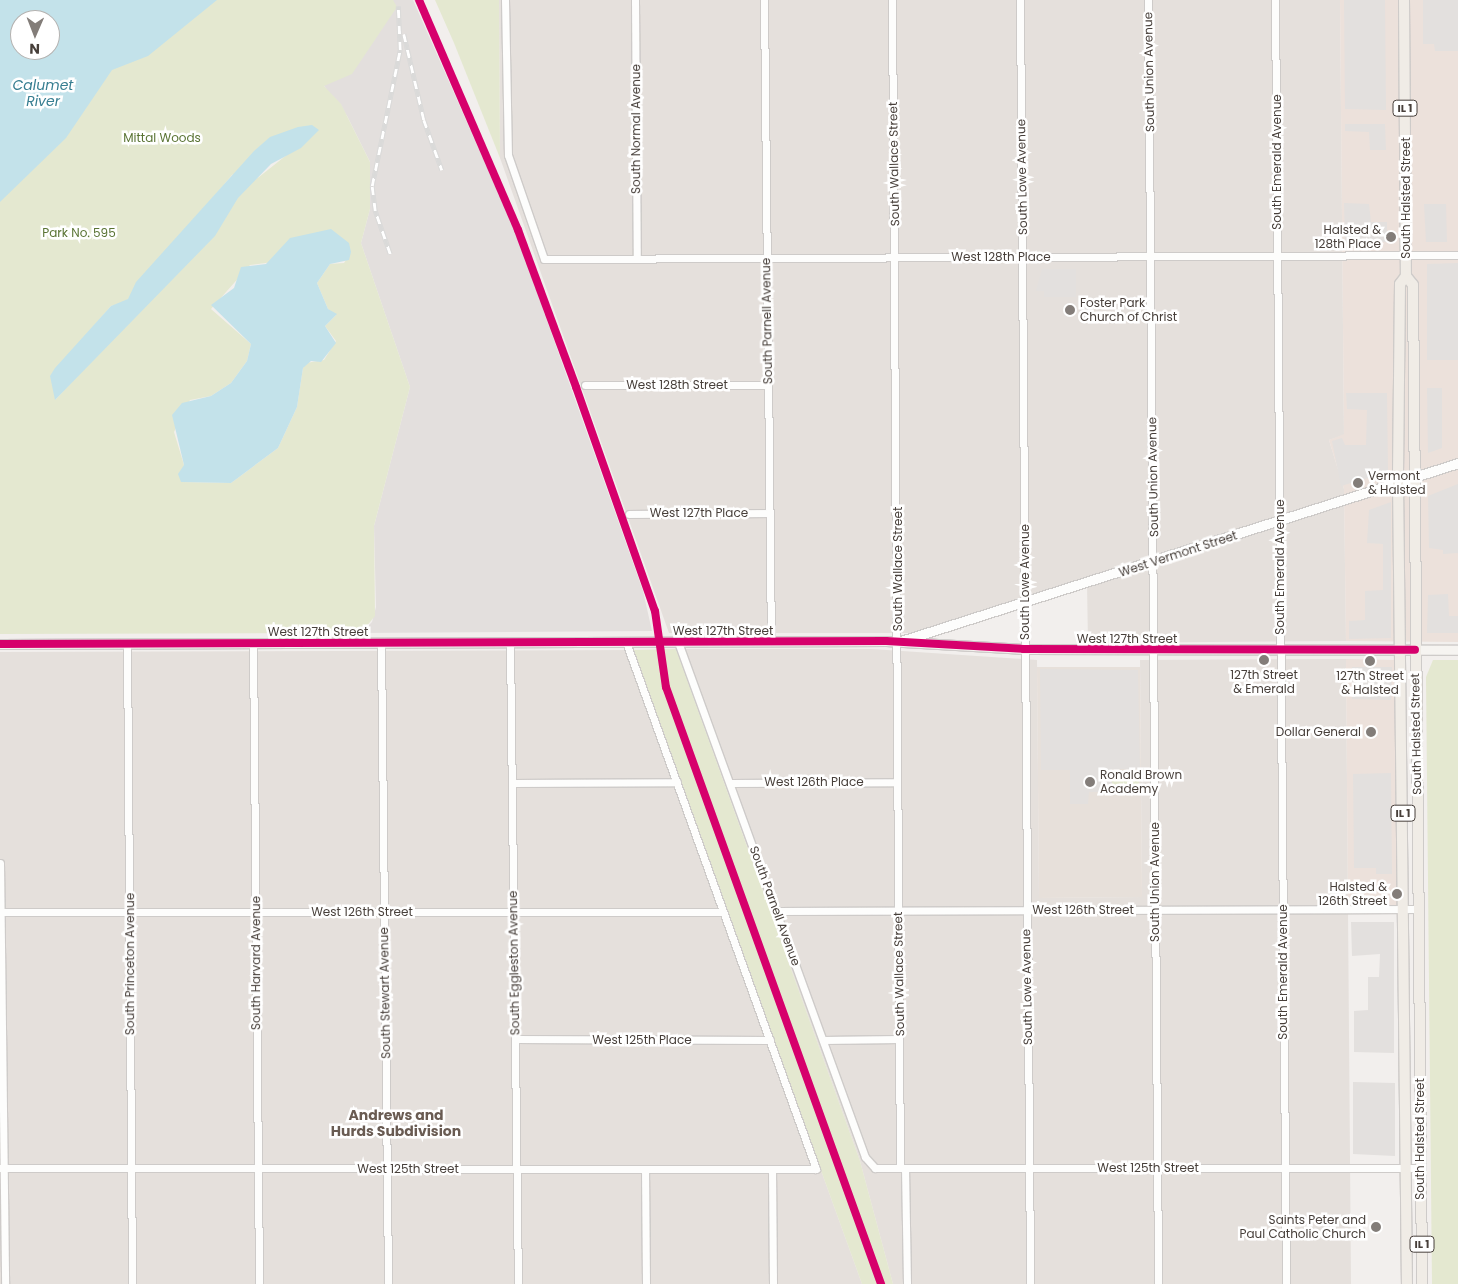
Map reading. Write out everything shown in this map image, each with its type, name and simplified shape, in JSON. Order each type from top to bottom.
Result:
[{"type":"main road","name":"South Halsted Street","points":[[1404,0],[1406,276],[1400,284],[1398,481],[1407,1284]]},
{"type":"main road","name":"South Halsted Street","points":[[1406,276],[1413,285],[1422,1284]]},
{"type":"main road","name":"West 127th Street","points":[[0,644],[897,641],[1024,650],[1458,650]]},
{"type":"street","name":"West 128th Place","points":[[505,0],[508,155],[544,259],[1458,255]]},
{"type":"street","name":"South Normal Avenue","points":[[635,0],[637,258]]},
{"type":"street","name":"South Parnell Avenue","points":[[764,0],[770,642]]},
{"type":"street","name":"South Wallace Street","points":[[892,0],[899,1039],[907,1284]]},
{"type":"street","name":"South Lowe Avenue","points":[[1020,0],[1030,1284]]},
{"type":"street","name":"South Union Avenue","points":[[1148,0],[1154,562],[1158,1284]]},
{"type":"street","name":"South Emerald Avenue","points":[[1275,0],[1286,1284]]},
{"type":"street","name":"West 128th Street","points":[[585,385],[768,385]]},
{"type":"street","name":"West Vermont Street","points":[[897,641],[1026,604],[1398,481],[1458,463]]},
{"type":"street","name":"West 127th Place","points":[[629,514],[769,513]]},
{"type":"street","name":"South Eggleston Avenue","points":[[510,642],[518,1284]]},
{"type":"street","points":[[626,642],[770,1040]]},
{"type":"street","name":"South Parnell Avenue","points":[[678,642],[865,1158],[875,1168]]},
{"type":"street","name":"South Princeton Avenue","points":[[127,643],[132,1284]]},
{"type":"street","name":"South Harvard Avenue","points":[[253,643],[259,1284]]},
{"type":"street","name":"South Stewart Avenue","points":[[380,643],[388,1284]]},
{"type":"street","points":[[512,783],[677,782]]},
{"type":"street","name":"West 126th Place","points":[[730,783],[897,782]]},
{"type":"street","points":[[0,863],[1,1168],[5,1284]]},
{"type":"street","name":"West 126th Street","points":[[776,911],[1420,910]]},
{"type":"street","name":"West 126th Street","points":[[0,912],[723,912]]},
{"type":"street","name":"West 125th Place","points":[[515,1039],[770,1040]]},
{"type":"street","points":[[823,1040],[899,1039]]},
{"type":"street","name":"West 125th Street","points":[[1,1168],[816,1169],[770,1040]]},
{"type":"street","name":"West 125th Street","points":[[875,1168],[1420,1168]]},
{"type":"street","points":[[645,1169],[646,1284]]},
{"type":"street","points":[[772,1169],[773,1284]]},
{"type":"shaded area","points":[[392,0],[413,0],[517,236],[643,591],[652,631],[361,633],[372,622],[376,607],[374,526],[410,387],[361,243],[370,209],[370,162],[347,116],[318,78]]},
{"type":"shaded area","points":[[499,0],[1340,0],[1344,435],[1329,440],[1344,489],[1346,641],[1088,643],[1087,584],[930,633],[669,633],[500,158]]},
{"type":"shaded area","points":[[1340,0],[1458,0],[1458,642],[1346,641],[1344,489],[1329,440],[1344,434]]},
{"type":"shaded area","points":[[1344,0],[1385,0],[1386,110],[1345,109]]},
{"type":"shaded area","points":[[1423,0],[1458,0],[1458,51],[1435,51],[1434,44],[1423,44]]},
{"type":"shaded area","points":[[1345,124],[1385,124],[1386,150],[1370,150],[1369,132],[1345,131]]},
{"type":"shaded area","points":[[1344,203],[1369,204],[1371,222],[1387,222],[1387,242],[1345,243]]},
{"type":"shaded area","points":[[1424,204],[1446,204],[1447,242],[1426,242]]},
{"type":"shaded area","points":[[1458,263],[1458,360],[1427,360],[1427,264]]},
{"type":"shaded area","points":[[1042,269],[1076,269],[1076,297],[1044,297],[1044,291],[1036,291]]},
{"type":"shaded area","points":[[1427,388],[1442,388],[1442,448],[1428,453]]},
{"type":"shaded area","points":[[1346,393],[1387,393],[1388,472],[1341,486],[1332,441],[1342,438],[1345,445],[1366,445],[1367,410],[1347,409]]},
{"type":"shaded area","points":[[1458,484],[1458,553],[1443,554],[1443,550],[1429,548],[1428,496]]},
{"type":"shaded area","points":[[1391,502],[1391,638],[1349,639],[1349,621],[1365,620],[1365,591],[1383,590],[1383,544],[1367,543],[1369,510]]},
{"type":"shaded area","points":[[1448,594],[1449,616],[1458,616],[1458,633],[1427,633],[1428,595]]},
{"type":"shaded area","points":[[676,649],[872,649],[1037,660],[1039,898],[1142,897],[1140,660],[1346,659],[1351,1284],[893,1284],[860,1161]]},
{"type":"shaded area","points":[[633,650],[862,1284],[0,1284],[0,652]]},
{"type":"shaded area","points":[[1346,659],[1397,660],[1398,909],[1348,908]]},
{"type":"shaded area","name":"Ronald Brown Academy","points":[[1037,667],[1140,667],[1142,897],[1039,898]]},
{"type":"shaded area","points":[[1352,667],[1392,667],[1391,700],[1352,699]]},
{"type":"shaded area","points":[[1040,669],[1138,670],[1140,769],[1112,769],[1112,788],[1107,792],[1089,792],[1088,804],[1070,804],[1070,770],[1041,770]]},
{"type":"shaded area","points":[[1391,773],[1392,874],[1376,874],[1376,868],[1354,868],[1353,774]]},
{"type":"shaded area","points":[[1351,922],[1394,922],[1394,1053],[1354,1052],[1354,1011],[1368,1010],[1368,977],[1379,977],[1380,954],[1352,956]]},
{"type":"shaded area","points":[[1353,1082],[1395,1083],[1395,1156],[1353,1154]]},
{"type":"green space","points":[[201,0],[393,0],[397,7],[352,74],[324,86],[341,104],[370,162],[370,209],[361,243],[410,387],[374,526],[375,616],[361,633],[0,634],[0,176],[121,58]],"holes":[[[318,130],[259,177],[207,205],[232,175]],[[351,252],[344,263],[330,264],[317,283],[328,309],[336,315],[325,326],[336,341],[324,360],[306,363],[303,368],[297,407],[278,448],[231,483],[181,482],[184,465],[174,432],[190,400],[211,396],[231,383],[247,361],[251,344],[211,309],[250,265]],[[157,293],[55,400],[71,352],[111,306]]]},
{"type":"green space","points":[[435,0],[499,0],[500,158],[454,43]]},
{"type":"green space","points":[[676,649],[860,1161],[893,1284],[862,1284],[633,650]]},
{"type":"green space","points":[[1433,660],[1458,660],[1458,1284],[1432,1284],[1426,677]]},
{"type":"green space","points":[[1112,772],[1139,772],[1139,788],[1112,788]]},
{"type":"water","name":"Calumet River","points":[[0,0],[217,0],[148,56],[112,70],[66,138],[0,202]]},
{"type":"water","points":[[312,125],[319,130],[301,148],[271,164],[238,198],[215,236],[55,400],[50,376],[55,368],[111,306],[128,299],[136,282],[254,151],[270,137],[298,127]]},
{"type":"water","points":[[331,229],[349,243],[351,252],[349,260],[330,264],[317,283],[328,309],[337,314],[325,326],[336,343],[321,362],[311,361],[303,368],[297,407],[278,448],[231,483],[181,482],[178,474],[184,465],[172,415],[182,403],[211,396],[231,383],[247,361],[251,344],[211,305],[234,288],[241,267],[266,264],[290,238]]},
{"type":"railway","points":[[390,254],[375,211],[372,186],[400,50],[398,6]]},
{"type":"railway","points":[[404,34],[424,120],[442,170]]},
{"type":"cycle path","points":[[419,0],[518,230],[576,387],[655,611],[666,687],[881,1284]]},
{"type":"cycle path","points":[[0,644],[886,641],[1024,649],[1415,650]]},
{"type":"place","name":"Halsted & 128th Place","points":[[1391,237]]},
{"type":"place","name":"Foster Park Church of Christ","points":[[1070,310]]},
{"type":"place","name":"Vermont & Halsted","points":[[1358,483]]},
{"type":"place","name":"127th Street & Emerald","points":[[1264,660]]},
{"type":"place","name":"127th Street & Halsted","points":[[1370,661]]},
{"type":"place","name":"Dollar General","points":[[1371,732]]},
{"type":"place","name":"Ronald Brown Academy","points":[[1090,782]]},
{"type":"place","name":"Halsted & 126th Street","points":[[1397,894]]},
{"type":"place","name":"Saints Peter and Paul Catholic Church","points":[[1376,1227]]},
{"type":"district","name":"Andrews and Hurds Subdivision","points":[[396,1124]]},
{"type":"park label","name":"Mittal Woods","points":[[162,138]]},
{"type":"park label","name":"Park No. 595","points":[[79,233]]}]
